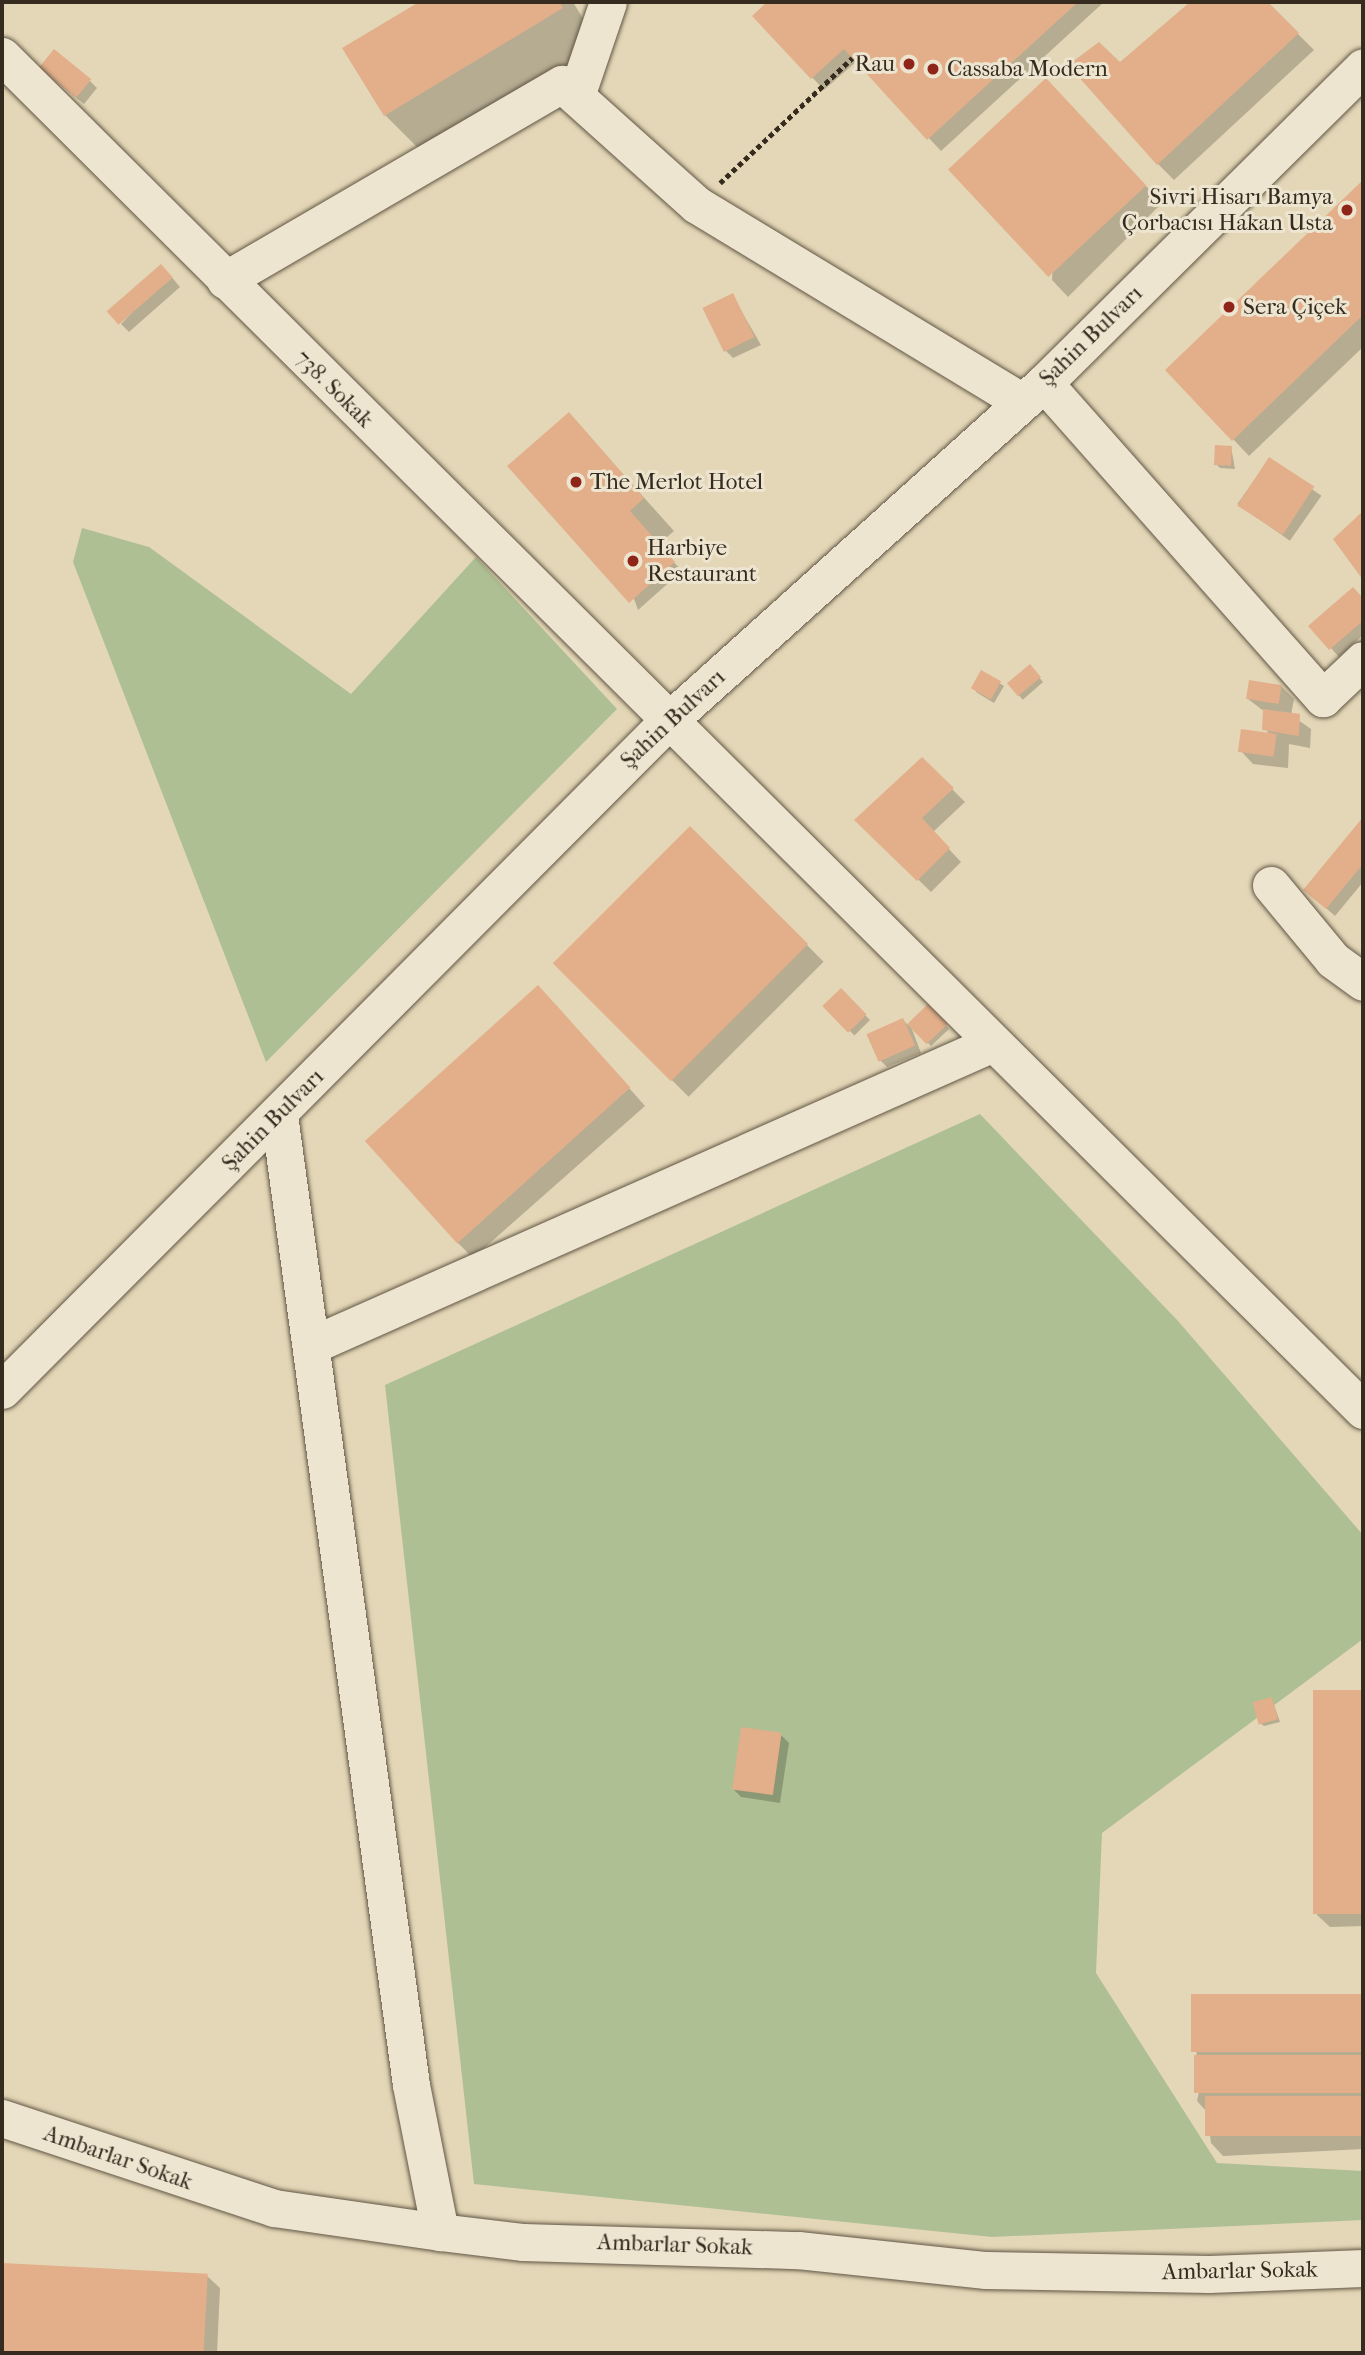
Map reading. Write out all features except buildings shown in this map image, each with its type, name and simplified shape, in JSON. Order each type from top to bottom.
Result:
[{"type":"street","points":[[576,96],[608,2]]},
{"type":"street","name":"738. Sokak","points":[[2,56],[666,723],[1363,1410]]},
{"type":"street","name":"Şahin Bulvarı","points":[[2,1390],[279,1115],[666,723],[1033,393],[1363,67]]},
{"type":"street","points":[[225,280],[562,84],[697,205],[1033,393],[1323,698],[1363,660]]},
{"type":"street","points":[[1271,885],[1333,960],[1363,982]]},
{"type":"street","points":[[314,1344],[991,1044]]},
{"type":"street","points":[[279,1115],[314,1344],[411,2085],[440,2232]]},
{"type":"street","name":"Ambarlar Sokak","points":[[2,2118],[274,2208],[523,2242],[797,2250],[986,2270],[1209,2274],[1363,2268]]},
{"type":"path","points":[[697,205],[852,58]]},
{"type":"green space","points":[[82,528],[149,547],[351,694],[476,557],[617,709],[266,1062],[73,562]]},
{"type":"green space","points":[[980,1114],[1178,1321],[1363,1535],[1363,1639],[1102,1833],[1096,1973],[1217,2163],[1363,2171],[1363,2220],[992,2237],[474,2184],[385,1385]]},
{"type":"place","name":"Rau","points":[[909,64]]},
{"type":"place","name":"Cassaba Modern","points":[[933,69]]},
{"type":"place","name":"Sivri Hisarı Bamya Çorbacısı Hakan Usta","points":[[1347,210]]},
{"type":"place","name":"Sera Çiçek","points":[[1229,307]]},
{"type":"place","name":"The Merlot Hotel","points":[[576,482]]},
{"type":"place","name":"Harbiye Restaurant","points":[[633,561]]}]
